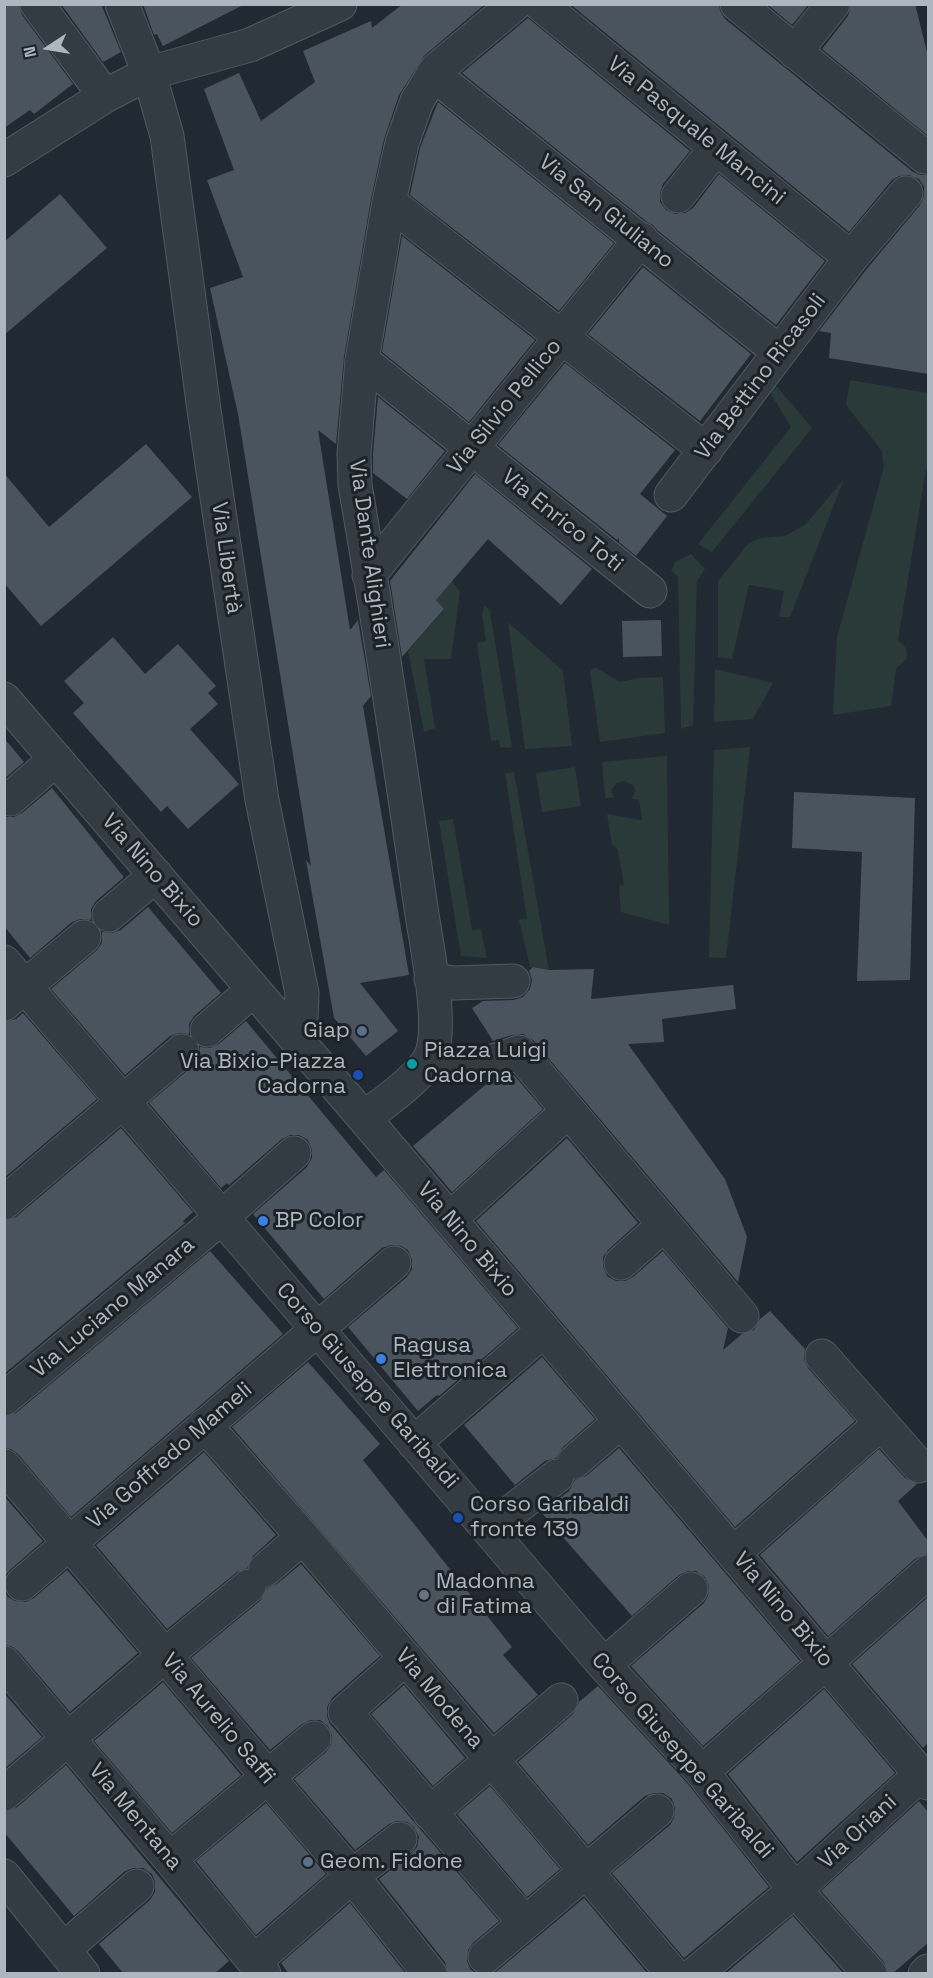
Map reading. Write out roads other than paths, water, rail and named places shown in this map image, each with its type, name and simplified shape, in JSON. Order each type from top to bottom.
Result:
[{"type":"street","points":[[37,4],[105,96]]},
{"type":"street","name":"Via Libertà","points":[[122,4],[148,73],[167,136],[207,429],[262,800],[302,993],[300,1044]]},
{"type":"street","points":[[4,160],[105,96],[148,73],[250,45],[340,4]]},
{"type":"street","name":"Via Dante Alighieri","points":[[432,1056],[436,1034],[431,979],[401,774],[354,485],[354,453],[362,360],[389,202],[402,143],[417,101],[433,74],[515,4]]},
{"type":"street","name":"Via Pasquale Mancini","points":[[540,4],[851,258]]},
{"type":"street","points":[[737,4],[925,157]]},
{"type":"street","points":[[795,52],[833,4]]},
{"type":"street","name":"Via San Giuliano","points":[[433,74],[779,352]]},
{"type":"street","points":[[678,196],[716,148]]},
{"type":"street","name":"Via Bettino Ricasoli","points":[[671,495],[851,258],[906,193]]},
{"type":"street","points":[[389,202],[706,450]]},
{"type":"street","name":"Via Silvio Pellico","points":[[369,575],[641,239]]},
{"type":"street","name":"Via Enrico Toti","points":[[362,360],[650,591]]},
{"type":"street","name":"Via Nino Bixio","points":[[4,699],[925,1778]]},
{"type":"street","points":[[10,800],[56,759]]},
{"type":"street","points":[[109,915],[156,875]]},
{"type":"street","points":[[15,996],[84,937]]},
{"type":"street","name":"Corso Giuseppe Garibaldi","points":[[4,962],[15,996],[123,1101],[604,1665],[702,1772],[795,1890],[870,1974]]},
{"type":"street","points":[[431,979],[453,983],[513,981]]},
{"type":"street","points":[[207,1030],[254,990]]},
{"type":"street","points":[[4,1203],[182,1051]]},
{"type":"street","points":[[364,1118],[402,1089],[432,1056],[448,1063],[470,1065],[503,1059],[519,1052],[742,1316]]},
{"type":"street","points":[[450,1219],[568,1111]]},
{"type":"street","name":"Via Luciano Manara","points":[[4,1399],[222,1217],[294,1153]]},
{"type":"street","points":[[621,1263],[664,1225]]},
{"type":"street","name":"Via Goffredo Mameli","points":[[13,1592],[394,1263]]},
{"type":"street","points":[[414,1443],[544,1330]]},
{"type":"street","points":[[822,1356],[919,1466]]},
{"type":"street","points":[[489,1529],[621,1422]]},
{"type":"street","points":[[734,1552],[881,1423]]},
{"type":"street","name":"Via Modena","points":[[205,1425],[303,1536],[673,1974]]},
{"type":"street","name":"Via Aurelio Saffi","points":[[4,1466],[352,1876],[430,1974]]},
{"type":"street","points":[[4,1794],[303,1536]]},
{"type":"street","points":[[702,1772],[928,1572]]},
{"type":"street","points":[[604,1665],[691,1589]]},
{"type":"street","points":[[406,1658],[345,1712],[525,1923]]},
{"type":"street","name":"Via Mentana","points":[[4,1663],[259,1968]]},
{"type":"street","points":[[430,1813],[561,1700]]},
{"type":"street","points":[[170,1859],[314,1738]]},
{"type":"street","name":"Via Oriani","points":[[695,1974],[925,1778]]},
{"type":"street","points":[[485,1958],[657,1811]]},
{"type":"street","points":[[259,1968],[352,1876],[400,1839]]},
{"type":"street","points":[[4,1876],[71,1965],[137,1886]]},
{"type":"place","name":"Giap","points":[[362,1031]]},
{"type":"place","name":"Piazza Luigi Cadorna","points":[[412,1064]]},
{"type":"place","name":"Via Bixio-Piazza Cadorna","points":[[358,1075]]},
{"type":"place","name":"BP Color","points":[[263,1221]]},
{"type":"place","name":"Ragusa Elettronica","points":[[381,1359]]},
{"type":"place","name":"Corso Garibaldi fronte 139","points":[[458,1518]]},
{"type":"place","name":"Madonna di Fatima","points":[[424,1595]]},
{"type":"place","name":"Geom. Fidone","points":[[308,1862]]}]
